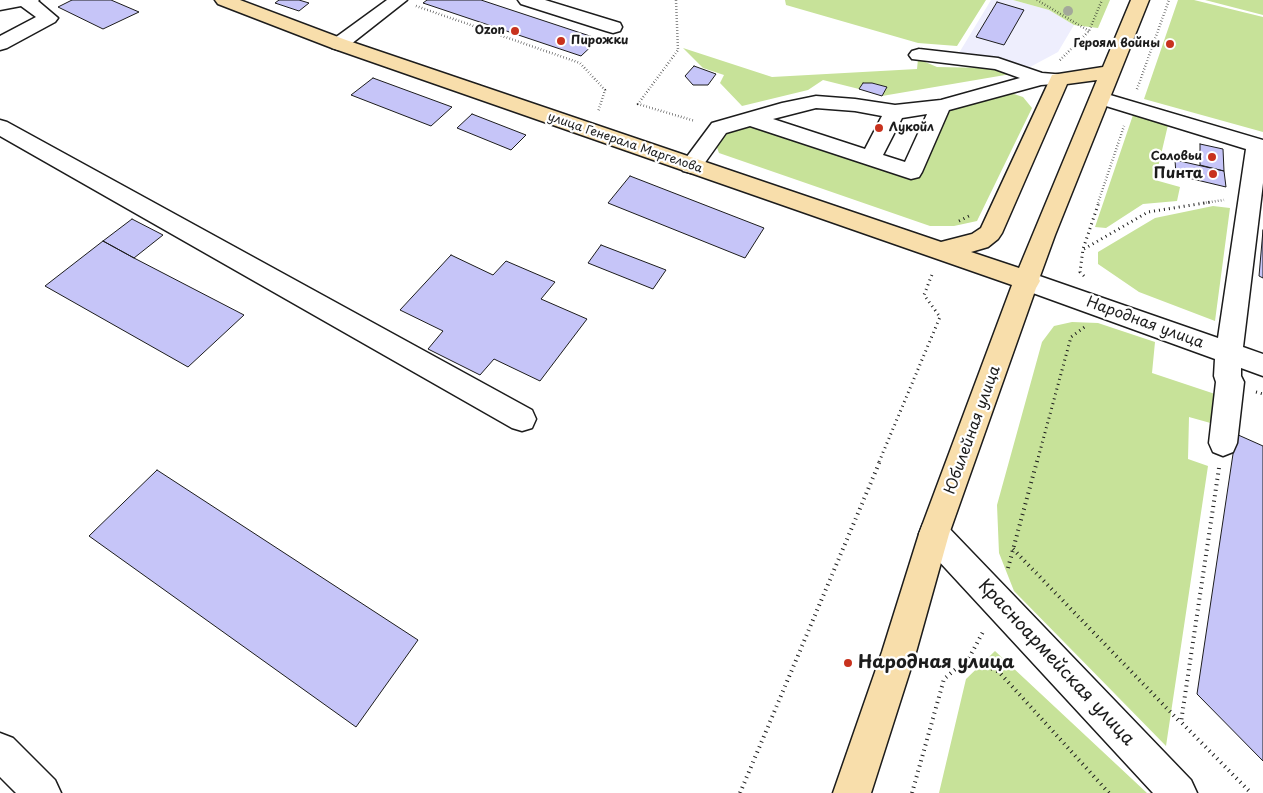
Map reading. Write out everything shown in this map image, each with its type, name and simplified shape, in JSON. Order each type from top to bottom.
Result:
[{"type":"main road","name":"улица Генерала Маргелова","points":[[224,0],[339,44],[1028,281]]},
{"type":"main road","name":"Юбилейная улица","points":[[852,793],[899,652],[934,534],[1028,281],[1043,235],[1140,0]]},
{"type":"main road","points":[[941,251],[980,241],[990,233],[1050,79],[1110,72]]},
{"type":"street","points":[[527,0],[612,27]]},
{"type":"street","points":[[0,5],[6,2],[29,1],[49,18],[0,44]]},
{"type":"street","points":[[339,44],[403,2]]},
{"type":"street","points":[[919,55],[998,64],[1050,79]]},
{"type":"street","points":[[749,118],[843,125],[894,112],[941,106],[1050,79]]},
{"type":"street","points":[[1100,98],[1260,146],[1250,198],[1229,353],[1227,376],[1230,382],[1223,443]]},
{"type":"street","points":[[691,166],[718,128],[782,109],[816,102],[843,125],[871,158],[911,172],[941,106]]},
{"type":"street","points":[[871,158],[894,112]]},
{"type":"street","points":[[0,127],[522,419]]},
{"type":"street","name":"Народная улица","points":[[1028,281],[1263,365]]},
{"type":"street","name":"Красноармейская улица","points":[[934,534],[1178,793]]},
{"type":"street","points":[[0,752],[42,793]]},
{"type":"path","points":[[676,0],[678,50],[638,104],[718,128]]},
{"type":"path","points":[[1038,0],[1088,31]]},
{"type":"path","points":[[1050,79],[1088,31],[1102,0]]},
{"type":"path","points":[[912,793],[944,679],[968,658],[998,602],[1072,337],[1086,326],[1094,289],[1080,272],[1083,249],[1130,108],[1169,0]]},
{"type":"path","points":[[403,2],[580,63],[605,90],[591,131]]},
{"type":"path","points":[[1083,249],[1148,212],[1204,202],[1250,198]]},
{"type":"path","points":[[740,793],[940,317],[924,295],[951,225],[976,213]]},
{"type":"path","points":[[1181,722],[1223,443]]},
{"type":"path","points":[[1013,549],[1251,793]]},
{"type":"path","points":[[968,658],[999,672],[1109,793]]},
{"type":"shaded area","points":[[991,0],[1013,0],[1049,10],[1074,25],[1058,52],[1030,67],[959,53]]},
{"type":"green space","points":[[785,0],[986,0],[957,46],[918,43],[786,5]]},
{"type":"green space","points":[[1013,0],[1110,0],[1098,28],[1074,25],[1049,10]]},
{"type":"green space","points":[[1178,0],[1194,0],[1263,17],[1263,132],[1144,99]]},
{"type":"green space","points":[[1205,0],[1263,0],[1263,15]]},
{"type":"green space","points":[[683,48],[772,77],[917,69],[918,59],[937,67],[990,68],[1011,74],[882,96],[887,87],[873,83],[863,83],[859,89],[823,80],[808,90],[742,106],[720,83],[724,75],[703,68]]},
{"type":"green space","points":[[1008,92],[1023,97],[1032,108],[977,221],[954,226],[930,226],[719,153],[716,145],[729,128],[764,125],[916,174],[945,110]]},
{"type":"green space","points":[[1133,115],[1168,125],[1155,180],[1180,187],[1177,201],[1143,204],[1106,228],[1095,227]]},
{"type":"green space","points":[[1213,206],[1230,208],[1215,321],[1139,292],[1098,264],[1098,252],[1155,218]]},
{"type":"green space","points":[[1072,322],[1098,323],[1155,342],[1152,373],[1215,394],[1214,424],[1189,417],[1188,459],[1208,466],[1166,746],[1014,591],[999,553],[997,505],[1042,342],[1054,326]]},
{"type":"green space","points":[[995,651],[1147,793],[939,793],[966,679]]},
{"type":"building","points":[[72,0],[111,0],[139,12],[103,29],[58,7]]},
{"type":"building","points":[[279,0],[299,0],[309,3],[299,11],[275,3]]},
{"type":"building","points":[[427,0],[481,0],[599,39],[581,56],[423,3]]},
{"type":"building","points":[[997,2],[1024,10],[1004,45],[976,37]]},
{"type":"building","points":[[694,66],[716,74],[708,85],[693,85],[685,76]]},
{"type":"building","points":[[373,78],[452,107],[431,126],[351,95]]},
{"type":"building","points":[[863,83],[887,87],[882,96],[859,89]]},
{"type":"building","points":[[472,114],[526,135],[511,150],[457,128]]},
{"type":"building","name":"Соловьи","points":[[1200,144],[1223,149],[1224,171],[1200,165]]},
{"type":"building","points":[[1175,160],[1224,171],[1226,187],[1176,175]]},
{"type":"building","points":[[630,176],[764,228],[745,258],[608,203]]},
{"type":"building","points":[[132,219],[163,235],[134,258],[103,241]]},
{"type":"building","points":[[1263,230],[1263,278],[1259,276]]},
{"type":"building","points":[[103,241],[244,315],[188,367],[45,286]]},
{"type":"building","points":[[601,245],[666,270],[653,289],[588,263]]},
{"type":"building","points":[[451,255],[493,275],[506,261],[555,282],[541,299],[587,319],[540,381],[494,359],[480,375],[428,349],[443,331],[400,310]]},
{"type":"building","points":[[1236,434],[1263,446],[1263,761],[1197,694]]},
{"type":"building","points":[[157,470],[418,640],[356,727],[89,536]]},
{"type":"place","name":"Ozon","points":[[515,31]]},
{"type":"place","name":"Пирожки","points":[[561,41]]},
{"type":"place","name":"Героям войны","points":[[1170,44]]},
{"type":"place","name":"Лукойл","points":[[879,128]]},
{"type":"place","name":"Соловьи","points":[[1212,157]]},
{"type":"place","name":"Пинта","points":[[1213,174]]},
{"type":"place","name":"Народная улица","points":[[848,663]]}]
